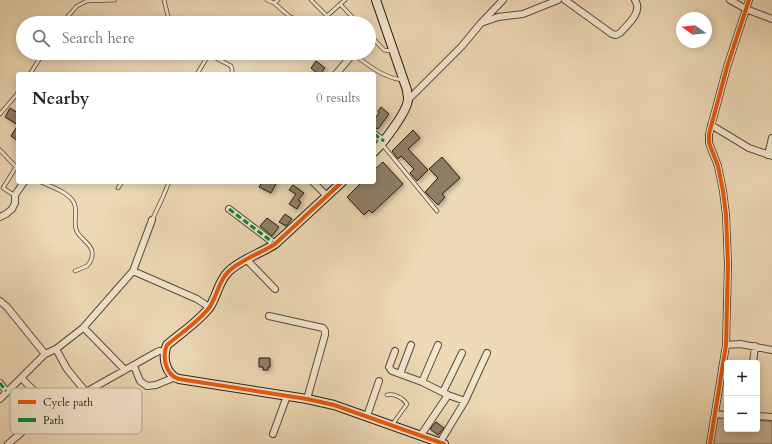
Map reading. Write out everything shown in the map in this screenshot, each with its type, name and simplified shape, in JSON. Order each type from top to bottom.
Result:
[{"type":"street","points":[[376,0],[404,80],[408,100]]},
{"type":"street","points":[[376,150],[383,143],[404,110],[408,100],[462,46],[502,0]]},
{"type":"street","points":[[481,23],[498,17],[523,14],[558,0]]},
{"type":"street","points":[[565,0],[612,34],[616,35],[620,33],[637,12],[638,6],[635,0]]},
{"type":"street","points":[[730,0],[772,19]]},
{"type":"street","points":[[710,444],[726,345],[728,264],[726,215],[718,166],[710,143],[709,134],[726,67],[749,0]]},
{"type":"street","points":[[338,72],[347,60]]},
{"type":"street","points":[[711,125],[749,148],[770,155],[772,138]]},
{"type":"street","points":[[376,136],[383,143]]},
{"type":"street","points":[[0,217],[12,209],[15,203],[15,195],[23,184]]},
{"type":"street","points":[[315,184],[326,196]]},
{"type":"street","points":[[173,378],[164,358],[164,351],[167,345],[201,316],[209,307],[227,273],[246,259],[264,252],[275,244],[340,184]]},
{"type":"street","points":[[229,209],[275,244]]},
{"type":"street","points":[[0,399],[6,391],[45,354],[56,349],[83,328],[133,271],[152,220]]},
{"type":"street","points":[[246,259],[275,290]]},
{"type":"street","points":[[133,271],[197,299],[209,307]]},
{"type":"street","points":[[0,300],[7,306],[45,354]]},
{"type":"street","points":[[269,316],[323,328],[325,331],[307,399]]},
{"type":"street","points":[[83,328],[125,370]]},
{"type":"street","points":[[726,345],[740,344],[772,350]]},
{"type":"street","points":[[400,374],[411,345]]},
{"type":"street","points":[[422,382],[438,345]]},
{"type":"street","points":[[754,360],[756,346]]},
{"type":"street","points":[[56,349],[67,369],[83,388]]},
{"type":"street","points":[[93,388],[160,351],[164,351]]},
{"type":"street","points":[[395,351],[389,367],[390,369],[465,401]]},
{"type":"street","points":[[421,436],[445,393],[462,353]]},
{"type":"street","points":[[134,366],[140,381],[147,386],[156,385],[173,378],[307,399],[334,405],[441,443],[465,401],[487,354]]},
{"type":"street","points":[[21,378],[31,388]]},
{"type":"street","points":[[367,416],[379,381]]},
{"type":"street","points":[[0,383],[6,391]]},
{"type":"street","points":[[273,434],[287,396]]},
{"type":"street","points":[[715,414],[724,415]]},
{"type":"street","points":[[760,416],[772,417]]},
{"type":"street","points":[[8,444],[20,434]]},
{"type":"lane","points":[[68,16],[77,6],[87,1],[115,0]]},
{"type":"lane","points":[[168,16],[164,1],[169,0]]},
{"type":"lane","points":[[267,0],[274,3],[289,16]]},
{"type":"lane","points":[[274,3],[278,0]]},
{"type":"lane","points":[[311,0],[327,16],[345,0]]},
{"type":"lane","points":[[340,4],[351,16]]},
{"type":"lane","points":[[376,41],[384,50],[394,50]]},
{"type":"lane","points":[[31,72],[39,60]]},
{"type":"lane","points":[[198,72],[204,60]]},
{"type":"lane","points":[[219,60],[231,66],[232,72]]},
{"type":"lane","points":[[361,60],[381,74],[392,79],[404,80]]},
{"type":"lane","points":[[0,114],[16,95]]},
{"type":"lane","points":[[383,143],[437,211]]},
{"type":"lane","points":[[0,150],[16,167]]},
{"type":"lane","points":[[15,195],[3,188],[16,169]]},
{"type":"lane","points":[[45,184],[61,191],[73,201],[76,209],[75,227],[78,235],[92,250],[92,257],[87,266],[75,271]]},
{"type":"lane","points":[[118,188],[121,184]]},
{"type":"lane","points":[[152,220],[168,184]]},
{"type":"lane","points":[[387,395],[390,394],[400,398],[407,404],[392,425]]},
{"type":"shaded area","points":[[718,417],[724,418],[724,432],[760,432],[760,420],[772,422],[772,444],[712,444]]},
{"type":"building","points":[[316,61],[325,68],[322,72],[316,72],[311,68]]},
{"type":"building","points":[[381,107],[389,114],[378,129],[376,128],[376,117],[379,113],[378,111]]},
{"type":"building","points":[[10,108],[16,112],[16,124],[5,117]]},
{"type":"building","points":[[16,128],[16,140],[11,136]]},
{"type":"building","points":[[413,130],[420,138],[408,149],[428,170],[417,181],[410,173],[414,169],[401,156],[398,159],[392,151]]},
{"type":"building","points":[[442,157],[460,178],[442,194],[445,197],[438,205],[425,192],[438,178],[429,169]]},
{"type":"building","points":[[383,162],[403,184],[372,213],[369,210],[364,215],[347,197],[360,184],[376,184],[376,168]]},
{"type":"building","points":[[261,184],[276,184],[271,193],[259,187]]},
{"type":"building","points":[[293,185],[304,193],[298,200],[301,202],[297,209],[289,204],[296,194],[289,190]]},
{"type":"building","points":[[285,214],[292,219],[286,226],[279,222]]},
{"type":"building","points":[[267,218],[279,227],[272,236],[260,226]]},
{"type":"building","points":[[259,358],[270,358],[270,367],[268,367],[268,370],[263,370],[263,367],[259,367]]},
{"type":"building","points":[[436,422],[444,428],[438,435],[430,429]]},
{"type":"marked path","points":[[376,135],[384,141]]},
{"type":"marked path","points":[[229,209],[275,244]]},
{"type":"marked path","points":[[0,383],[6,391]]},
{"type":"cycle path","points":[[710,444],[726,345],[728,264],[726,215],[723,191],[718,166],[709,143],[709,134],[727,67],[749,0]]},
{"type":"cycle path","points":[[340,184],[275,244],[233,267],[228,272],[222,280],[214,299],[205,313],[195,323],[167,345],[165,354],[166,365],[171,374],[179,379],[307,399],[334,405],[444,444]]}]
